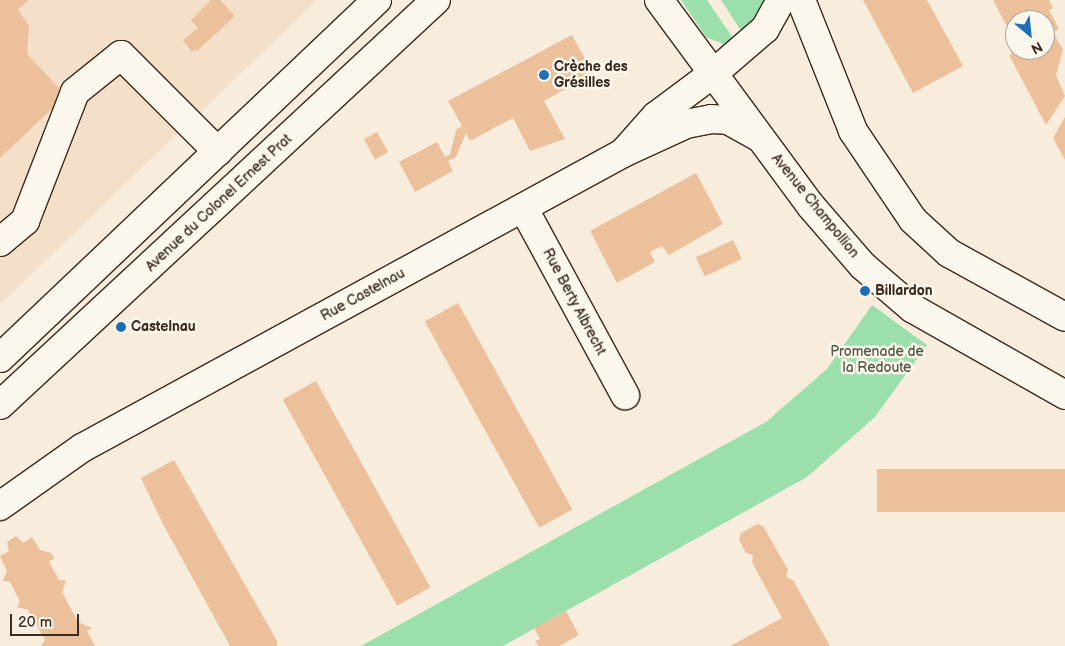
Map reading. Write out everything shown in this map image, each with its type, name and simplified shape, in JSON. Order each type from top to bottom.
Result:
[{"type":"main road","points":[[0,358],[377,0]]},
{"type":"main road","name":"Avenue du Colonel Ernest Prat","points":[[0,405],[436,0]]},
{"type":"main road","name":"Avenue Champollion","points":[[659,0],[836,235],[890,289],[912,308],[1065,395]]},
{"type":"main road","points":[[715,72],[765,29],[781,0]]},
{"type":"main road","points":[[801,0],[853,132],[913,220],[949,253],[1065,317]]},
{"type":"main road","points":[[0,242],[24,221],[75,92],[121,55],[218,152]]},
{"type":"main road","name":"Rue Castelnau","points":[[0,506],[82,448],[524,209],[623,153],[656,116],[715,72]]},
{"type":"main road","points":[[623,153],[686,124],[711,119],[728,120],[762,139]]},
{"type":"main road","name":"Rue Berty Albrecht","points":[[524,209],[625,395]]},
{"type":"shaded area","points":[[0,0],[317,0],[0,304]]},
{"type":"green space","points":[[681,0],[707,0],[735,41],[723,44],[706,37]]},
{"type":"green space","points":[[721,0],[765,0],[743,34]]},
{"type":"green space","name":"Promenade de la Redoute","points":[[872,305],[927,345],[875,417],[807,477],[503,646],[361,646],[766,422],[827,369]]},
{"type":"building","points":[[0,0],[29,0],[18,9],[29,26],[27,54],[63,92],[59,102],[0,158]]},
{"type":"building","points":[[211,0],[220,0],[235,16],[198,50],[191,51],[183,40],[198,28],[191,20]]},
{"type":"building","points":[[863,0],[927,0],[963,66],[913,93]]},
{"type":"building","points":[[993,0],[1049,0],[1053,8],[1049,10],[1005,10],[1005,23]]},
{"type":"building","points":[[1055,21],[1059,29],[1055,31]]},
{"type":"building","points":[[572,35],[593,74],[544,101],[565,139],[530,151],[513,118],[470,141],[466,133],[456,157],[448,161],[453,171],[415,192],[399,162],[437,142],[445,157],[450,154],[456,130],[462,126],[448,101]]},
{"type":"building","points":[[1055,36],[1063,50],[1056,75],[1065,96],[1046,125],[1012,60],[1055,60]]},
{"type":"building","points":[[1065,117],[1065,160],[1053,138]]},
{"type":"building","points":[[377,132],[388,152],[375,159],[364,139]]},
{"type":"building","points":[[696,173],[723,224],[669,255],[662,246],[650,252],[655,262],[617,283],[590,231]]},
{"type":"building","points":[[733,240],[742,259],[705,276],[696,257]]},
{"type":"building","points":[[458,303],[572,509],[539,528],[425,321]]},
{"type":"building","points":[[316,381],[430,587],[397,606],[283,399]]},
{"type":"building","points":[[174,460],[277,641],[277,646],[230,646],[163,524],[141,478]]},
{"type":"building","points":[[877,469],[1065,469],[1065,512],[877,512]]},
{"type":"building","points":[[758,524],[763,526],[788,570],[786,577],[793,580],[830,646],[730,646],[782,618],[752,562],[753,555],[746,553],[739,540],[741,533]]},
{"type":"building","points":[[16,536],[23,543],[32,537],[40,550],[51,553],[54,558],[49,562],[59,580],[66,580],[62,592],[78,622],[92,628],[87,631],[95,646],[41,646],[45,640],[28,610],[17,607],[20,601],[10,582],[3,581],[7,571],[0,556],[9,551],[7,542]]},
{"type":"building","points":[[566,611],[579,635],[559,646],[538,646],[535,641],[540,639],[534,628]]},
{"type":"place","name":"Crèche des Grésilles","points":[[544,75]]},
{"type":"place","name":"Billardon","points":[[865,291]]},
{"type":"place","name":"Castelnau","points":[[121,327]]}]
